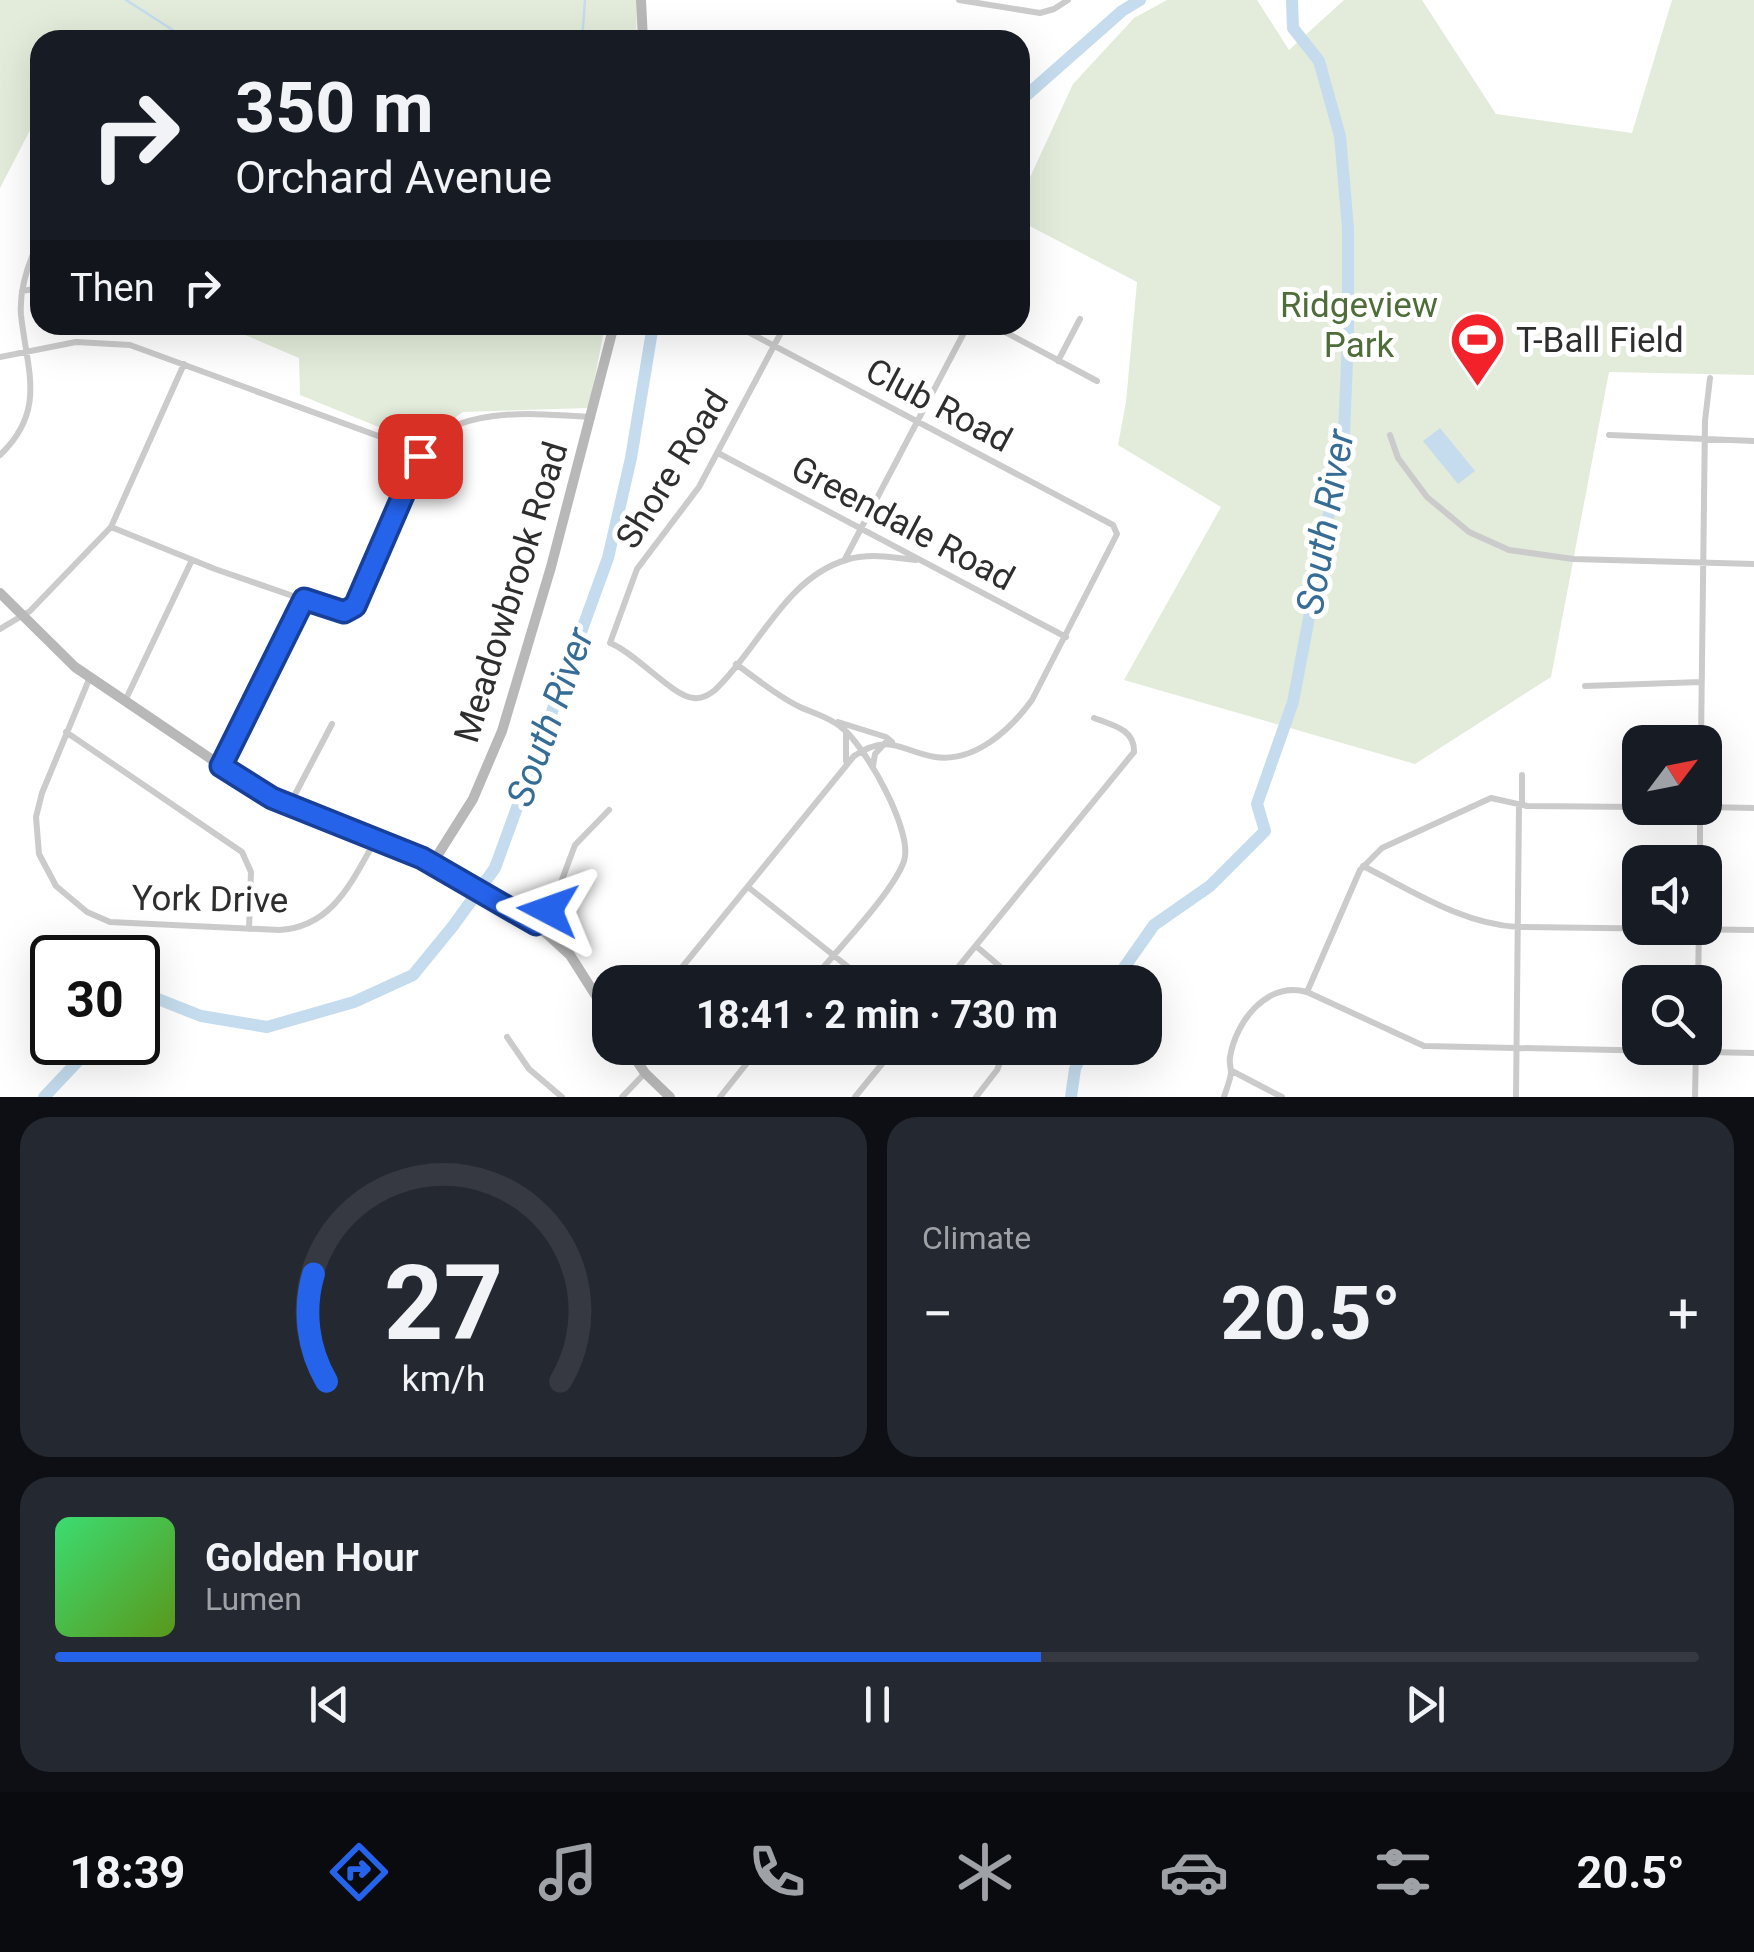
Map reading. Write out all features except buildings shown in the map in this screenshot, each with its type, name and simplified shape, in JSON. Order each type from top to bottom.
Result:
[{"type":"main road","points":[[641,0],[643,30]]},
{"type":"main road","name":"Meadowbrook Road","points":[[432,864],[478,789],[502,731],[551,567],[612,335]]},
{"type":"main road","points":[[0,593],[62,656],[257,790],[432,864],[536,924],[570,955],[592,990]]},
{"type":"main road","points":[[640,1065],[670,1097]]},
{"type":"street","points":[[960,0],[1040,13],[1068,0]]},
{"type":"street","points":[[0,456],[22,426],[30,406],[32,385],[21,315],[30,261]]},
{"type":"street","points":[[22,291],[30,290]]},
{"type":"street","points":[[1058,360],[1080,319]]},
{"type":"street","name":"Club Road","points":[[753,335],[1113,526],[1117,532],[1066,637]]},
{"type":"street","name":"Shore Road","points":[[736,664],[713,692],[694,698],[682,694],[629,652],[610,644],[637,569],[687,504],[780,335]]},
{"type":"street","points":[[844,560],[963,335]]},
{"type":"street","points":[[1011,335],[1097,381]]},
{"type":"street","points":[[0,357],[76,342],[112,342],[144,348],[422,452]]},
{"type":"street","points":[[0,629],[48,594],[111,527],[184,364]]},
{"type":"street","points":[[1701,725],[1705,440],[1710,378]]},
{"type":"street","points":[[111,527],[192,560],[344,612],[357,603],[422,452],[441,431],[465,420],[592,417]]},
{"type":"street","points":[[1390,435],[1405,470],[1432,502],[1470,532],[1509,550],[1573,559],[1754,564]]},
{"type":"street","points":[[1610,436],[1754,441]]},
{"type":"street","name":"Greendale Road","points":[[718,453],[1066,637]]},
{"type":"street","points":[[126,700],[192,560]]},
{"type":"street","points":[[889,743],[886,738],[795,704],[736,664],[798,591],[844,560],[916,560]]},
{"type":"street","points":[[221,766],[304,599]]},
{"type":"street","points":[[684,965],[845,765],[861,751],[889,743],[942,757],[960,756],[987,744],[1024,712],[1066,637]]},
{"type":"street","name":"York Drive","points":[[90,677],[42,793],[36,832],[42,864],[65,896],[87,912],[110,922],[289,930],[318,920],[342,898],[376,839]]},
{"type":"street","points":[[1585,686],[1702,682]]},
{"type":"street","points":[[960,965],[1134,752],[1133,740],[1126,732],[1094,718]]},
{"type":"street","points":[[825,965],[894,880],[905,857],[904,836],[874,772],[844,728],[832,720]]},
{"type":"street","points":[[290,805],[332,724]]},
{"type":"street","points":[[844,728],[848,746],[845,765]]},
{"type":"street","points":[[66,732],[242,852],[251,872],[249,929]]},
{"type":"street","points":[[874,772],[875,754],[889,743]]},
{"type":"street","points":[[845,765],[868,763]]},
{"type":"street","points":[[1516,1097],[1522,776]]},
{"type":"street","points":[[1307,992],[1364,866],[1382,848],[1490,798],[1520,805],[1622,806]]},
{"type":"street","points":[[1722,808],[1754,808]]},
{"type":"street","points":[[536,924],[554,901],[575,845],[609,810]]},
{"type":"street","points":[[1364,866],[1465,917],[1518,927],[1622,928]]},
{"type":"street","points":[[748,887],[847,965]]},
{"type":"street","points":[[1722,929],[1754,930]]},
{"type":"street","points":[[976,946],[998,965]]},
{"type":"street","points":[[1224,1097],[1234,1044],[1263,999],[1288,989],[1307,992],[1418,1044],[1622,1050]]},
{"type":"street","points":[[507,1038],[529,1069],[562,1097]]},
{"type":"street","points":[[1722,1051],[1754,1053]]},
{"type":"street","points":[[720,1097],[745,1065]]},
{"type":"street","points":[[854,1097],[881,1065]]},
{"type":"street","points":[[976,1097],[999,1065]]},
{"type":"street","points":[[1695,1097],[1696,1065]]},
{"type":"street","points":[[1232,1070],[1282,1097]]},
{"type":"street","points":[[622,1097],[645,1073]]},
{"type":"green space","points":[[0,0],[637,0],[636,30],[30,30],[30,130],[0,188]]},
{"type":"green space","name":"Ridgeview Park","points":[[1167,0],[1257,0],[1289,50],[1344,0],[1422,0],[1496,114],[1632,133],[1672,0],[1754,0],[1754,375],[1609,372],[1551,677],[1415,764],[1124,680],[1221,507],[1118,445],[1137,282],[1030,226],[1030,177],[1073,84],[1134,18]]},
{"type":"green space","points":[[245,335],[603,335],[589,408],[463,412],[418,443],[300,395],[299,358]]},
{"type":"water","points":[[1440,428],[1475,471],[1458,484],[1423,441]]},
{"type":"waterway","points":[[126,0],[173,30]]},
{"type":"waterway","points":[[583,30],[585,0]]},
{"type":"waterway","name":"South River","points":[[1030,92],[1122,11],[1140,0]]},
{"type":"waterway","name":"South River","points":[[1126,965],[1154,925],[1210,886],[1265,831],[1257,804],[1293,702],[1344,434],[1348,228],[1340,136],[1319,61],[1293,28],[1292,0]]},
{"type":"waterway","name":"South River","points":[[160,1000],[201,1016],[267,1027],[354,1002],[413,975],[453,926],[495,868],[608,558],[631,458],[651,335]]},
{"type":"waterway","name":"South River","points":[[44,1097],[74,1065]]},
{"type":"waterway","name":"South River","points":[[1071,1097],[1077,1065]]},
{"type":"place","name":"T-Ball Field","points":[[1477,389]]},
{"type":"route","points":[[420,456],[355,606],[349,612],[339,612],[304,599],[221,766],[272,798],[422,858],[536,924],[548,910]]}]
